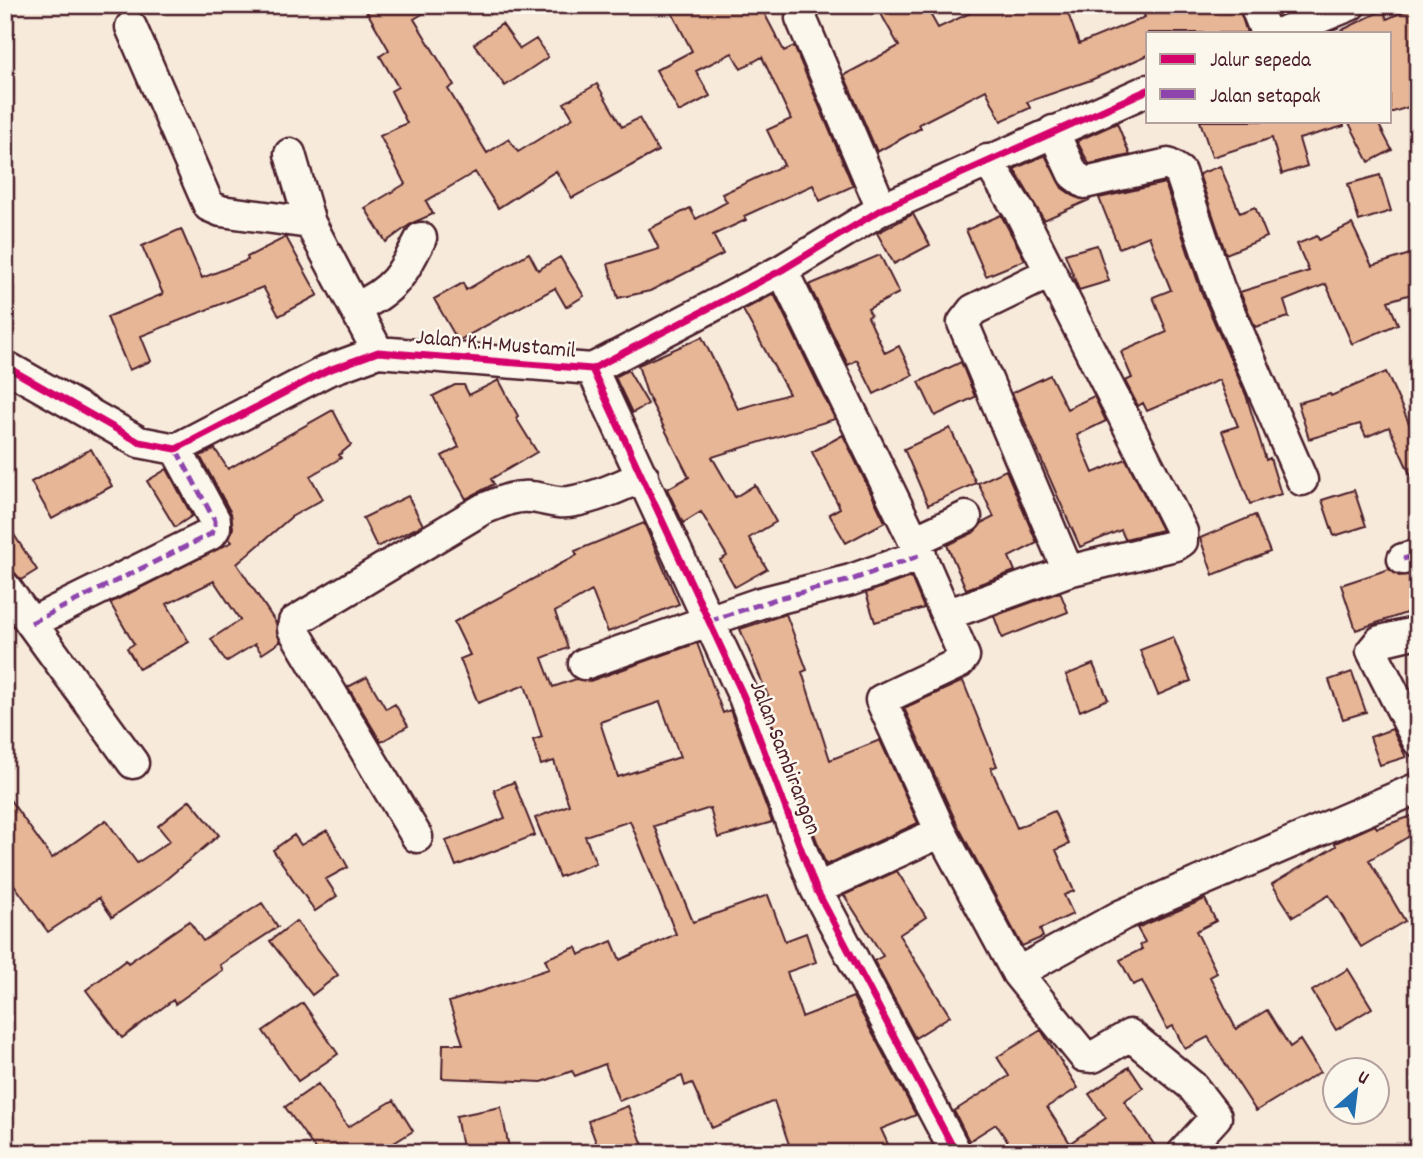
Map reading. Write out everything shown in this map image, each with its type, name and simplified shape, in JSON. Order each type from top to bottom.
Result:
[{"type":"street","points":[[1255,5],[1266,32]]},
{"type":"street","points":[[1283,32],[1350,5]]},
{"type":"street","points":[[803,6],[801,18],[882,209]]},
{"type":"street","points":[[131,27],[209,206],[221,211],[310,223]]},
{"type":"street","name":"Jalan K.H Mustamil","points":[[176,449],[326,371],[378,352],[592,369],[782,270],[882,209],[1146,91]]},
{"type":"street","points":[[1053,131],[1073,174],[1085,183],[1168,163],[1180,172],[1219,288],[1302,480]]},
{"type":"street","points":[[290,154],[310,223],[378,352]]},
{"type":"street","points":[[946,615],[1068,571],[1176,545],[1183,537],[1021,214],[987,160]]},
{"type":"street","points":[[355,309],[377,299],[396,285],[421,239]]},
{"type":"street","points":[[782,270],[917,548],[964,654],[962,661],[881,700],[941,832],[1017,973],[1084,1056],[1093,1057],[1130,1035],[1192,1086],[1216,1117],[1183,1153]]},
{"type":"street","points":[[1049,273],[973,310],[964,323],[1068,571]]},
{"type":"street","points":[[5,366],[139,442],[176,449],[215,521],[211,534],[31,623]]},
{"type":"street","name":"Jalan Sambirangon","points":[[592,369],[709,621],[778,779],[816,889],[956,1153]]},
{"type":"street","points":[[417,837],[293,629],[294,622],[483,509],[511,498],[568,502],[600,495],[643,476]]},
{"type":"street","points":[[584,664],[779,598],[851,580],[917,548],[966,517]]},
{"type":"street","points":[[5,587],[132,764]]},
{"type":"street","points":[[1418,632],[1380,641],[1371,651],[1418,741]]},
{"type":"street","points":[[1017,973],[1122,915],[1418,788]]},
{"type":"street","points":[[816,889],[941,832]]},
{"type":"building","points":[[363,5],[437,5],[414,19],[454,85],[448,89],[487,153],[509,139],[518,152],[573,118],[564,103],[597,84],[622,127],[639,118],[658,151],[572,198],[556,171],[498,208],[475,172],[426,201],[433,214],[412,223],[386,242],[365,208],[405,184],[380,136],[407,123],[391,91],[398,87],[380,56],[389,50]]},
{"type":"building","points":[[668,5],[760,5],[784,51],[794,46],[853,186],[820,201],[813,185],[744,216],[746,220],[713,235],[723,254],[650,291],[618,298],[608,264],[659,249],[649,229],[690,208],[696,219],[727,202],[722,194],[784,165],[767,130],[791,119],[762,57],[741,69],[732,53],[696,71],[710,96],[679,112],[656,70],[692,51]]},
{"type":"building","points":[[876,5],[925,5],[938,28],[987,5],[1065,5],[1079,44],[1145,17],[1140,5],[1238,5],[1247,32],[1146,32],[1146,56],[1091,80],[1027,102],[1030,108],[1001,121],[986,90],[919,124],[921,128],[877,152],[844,75],[899,46]]},
{"type":"building","points":[[1418,5],[1418,104],[1392,112],[1392,32],[1338,32],[1383,10],[1387,19]]},
{"type":"building","points":[[502,24],[520,49],[536,39],[548,57],[505,86],[474,44]]},
{"type":"building","points":[[1200,122],[1343,122],[1344,126],[1299,139],[1307,166],[1282,174],[1272,138],[1212,157]]},
{"type":"building","points":[[1349,122],[1378,122],[1392,150],[1369,162]]},
{"type":"building","points":[[1117,123],[1130,155],[1089,164],[1077,141]]},
{"type":"building","points":[[1045,155],[1062,188],[1075,197],[1089,200],[1044,220],[1014,169]]},
{"type":"building","points":[[1220,166],[1240,213],[1255,207],[1267,237],[1226,254],[1199,174]]},
{"type":"building","points":[[1380,175],[1391,211],[1359,221],[1348,184]]},
{"type":"building","points":[[1165,183],[1202,294],[1246,395],[1266,460],[1270,458],[1281,494],[1250,504],[1222,431],[1238,426],[1219,380],[1147,411],[1143,403],[1138,406],[1125,381],[1132,378],[1121,352],[1167,332],[1153,297],[1171,290],[1149,236],[1119,248],[1099,198]]},
{"type":"building","points":[[913,214],[930,245],[894,264],[877,233]]},
{"type":"building","points":[[1001,215],[1025,260],[986,276],[966,230]]},
{"type":"building","points":[[1352,224],[1372,266],[1413,253],[1418,269],[1418,292],[1388,301],[1398,324],[1352,344],[1326,284],[1284,301],[1289,317],[1255,327],[1240,292],[1309,271],[1297,244],[1317,236],[1319,240]]},
{"type":"building","points":[[181,229],[202,278],[248,260],[247,257],[286,237],[318,295],[279,316],[263,287],[141,336],[151,361],[129,370],[107,317],[163,294],[142,246]]},
{"type":"building","points":[[1097,245],[1109,281],[1079,290],[1065,254]]},
{"type":"building","points":[[529,253],[538,270],[560,257],[584,296],[566,307],[555,288],[458,341],[434,299],[463,283],[466,290]]},
{"type":"building","points":[[880,255],[899,293],[868,309],[871,315],[868,317],[885,353],[899,346],[913,375],[874,394],[857,360],[848,365],[809,285]]},
{"type":"building","points":[[774,294],[835,419],[712,457],[735,497],[755,485],[776,522],[749,538],[767,569],[735,587],[720,560],[727,556],[701,512],[683,523],[667,489],[689,477],[647,394],[638,365],[702,337],[738,409],[789,394],[743,310]]},
{"type":"building","points":[[961,362],[975,397],[935,416],[919,382]]},
{"type":"building","points":[[628,370],[648,404],[632,413],[615,377]]},
{"type":"building","points":[[1386,372],[1418,443],[1418,492],[1389,427],[1366,437],[1360,424],[1309,439],[1298,403],[1330,394],[1331,396]]},
{"type":"building","points":[[1050,375],[1067,409],[1094,396],[1106,421],[1077,435],[1093,473],[1126,459],[1162,530],[1125,539],[1121,530],[1080,547],[1012,393]]},
{"type":"building","points":[[499,380],[518,416],[516,418],[537,452],[491,479],[494,484],[466,499],[442,456],[459,447],[433,396],[455,385],[464,385],[469,395]]},
{"type":"building","points":[[333,410],[351,445],[339,455],[341,458],[310,476],[323,499],[291,517],[237,564],[276,623],[280,642],[262,654],[255,644],[226,662],[211,639],[240,620],[214,581],[167,604],[189,642],[139,669],[127,648],[134,644],[110,603],[232,542],[229,539],[233,528],[231,513],[200,456],[215,449],[228,469]]},
{"type":"building","points":[[950,428],[976,483],[928,505],[904,449]]},
{"type":"building","points":[[843,435],[885,522],[846,543],[829,514],[840,508],[812,452]]},
{"type":"building","points":[[91,449],[112,486],[52,519],[31,482]]},
{"type":"building","points":[[167,469],[192,516],[175,527],[147,481]]},
{"type":"building","points":[[1006,470],[1037,543],[1009,557],[1015,571],[966,589],[947,545],[973,533],[982,523],[994,517],[978,483]]},
{"type":"building","points":[[1354,490],[1366,526],[1334,536],[1322,500]]},
{"type":"building","points":[[408,496],[423,525],[377,547],[363,518]]},
{"type":"building","points":[[1255,515],[1270,552],[1213,575],[1200,538]]},
{"type":"building","points":[[5,521],[37,570],[21,580],[13,571],[5,570]]},
{"type":"building","points":[[644,523],[679,604],[608,632],[592,591],[555,612],[568,648],[542,658],[553,687],[576,679],[590,681],[697,643],[723,713],[730,710],[772,822],[718,838],[710,808],[654,826],[693,922],[768,895],[785,941],[806,933],[816,962],[787,972],[802,1017],[853,997],[916,1115],[881,1129],[892,1153],[792,1153],[774,1101],[712,1128],[692,1083],[685,1086],[682,1076],[619,1101],[605,1064],[575,1076],[572,1071],[542,1082],[442,1078],[443,1044],[463,1044],[449,1002],[549,969],[545,959],[576,947],[579,955],[612,941],[620,960],[676,934],[630,821],[585,836],[596,863],[559,877],[535,818],[569,805],[554,761],[541,765],[533,740],[542,737],[525,685],[478,703],[460,659],[470,655],[454,622],[577,555],[575,551]],"holes":[[[660,702],[680,757],[618,777],[600,722]]]},
{"type":"building","points":[[1389,569],[1399,576],[1418,573],[1418,609],[1356,630],[1341,585]]},
{"type":"building","points":[[911,577],[924,608],[875,622],[866,593]]},
{"type":"building","points":[[1060,592],[1068,612],[1002,638],[994,616]]},
{"type":"building","points":[[786,614],[807,670],[802,672],[830,760],[880,740],[918,823],[826,865],[763,699],[768,696],[740,629]]},
{"type":"building","points":[[1173,637],[1191,681],[1158,695],[1140,650]]},
{"type":"building","points":[[1093,664],[1108,699],[1080,711],[1066,675]]},
{"type":"building","points":[[1352,672],[1366,712],[1343,719],[1329,680]]},
{"type":"building","points":[[367,677],[386,709],[395,704],[408,726],[381,742],[348,687]]},
{"type":"building","points":[[963,681],[997,766],[991,768],[1017,828],[1054,811],[1069,844],[1056,850],[1074,891],[1064,895],[1073,914],[1040,929],[1043,937],[1022,946],[957,824],[904,708]]},
{"type":"building","points":[[1392,729],[1406,757],[1380,765],[1370,737]]},
{"type":"building","points":[[514,782],[535,835],[456,866],[446,841],[505,818],[494,790]]},
{"type":"building","points":[[5,793],[52,858],[106,820],[137,863],[170,841],[158,826],[190,800],[219,835],[158,886],[112,917],[99,898],[48,932],[5,872]]},
{"type":"building","points":[[1418,814],[1418,831],[1369,860],[1405,921],[1361,947],[1329,895],[1293,917],[1272,884],[1336,846],[1335,843],[1375,825],[1377,828]]},
{"type":"building","points":[[327,830],[348,867],[326,879],[337,896],[315,911],[273,850],[294,835],[301,845]]},
{"type":"building","points":[[897,871],[926,917],[899,935],[950,1016],[915,1038],[874,961],[883,956],[844,895]]},
{"type":"building","points":[[1205,899],[1216,921],[1196,931],[1217,973],[1210,977],[1236,1029],[1267,1010],[1290,1047],[1300,1040],[1320,1072],[1256,1111],[1208,1037],[1185,1049],[1173,1026],[1167,1029],[1142,981],[1133,985],[1120,960],[1142,949],[1140,945],[1145,942],[1137,928]]},
{"type":"building","points":[[262,903],[278,927],[220,965],[223,970],[175,1004],[173,1000],[122,1038],[86,990],[126,960],[128,963],[189,921],[203,941]]},
{"type":"building","points":[[296,921],[338,975],[312,995],[270,941]]},
{"type":"building","points":[[1348,969],[1372,1008],[1336,1030],[1312,991]]},
{"type":"building","points":[[303,1003],[338,1054],[298,1081],[263,1031]]},
{"type":"building","points":[[1041,1030],[1078,1088],[1047,1107],[1070,1143],[1106,1118],[1089,1094],[1129,1067],[1143,1088],[1124,1101],[1160,1153],[1015,1153],[996,1124],[969,1141],[954,1111],[1009,1076],[997,1057]]},
{"type":"building","points":[[318,1084],[348,1127],[394,1100],[413,1131],[378,1153],[318,1153],[285,1107]]},
{"type":"building","points":[[628,1106],[646,1153],[600,1153],[588,1121]]},
{"type":"building","points":[[501,1107],[510,1153],[463,1153],[456,1116]]},
{"type":"marked path","points":[[31,623],[211,534],[215,521],[176,449]]},
{"type":"marked path","points":[[709,621],[779,598],[851,580],[921,555]]},
{"type":"marked path","points":[[1403,559],[1418,555]]},
{"type":"cycle path","points":[[5,366],[139,442],[176,449],[326,371],[378,352],[592,369],[782,270],[882,209],[1146,91]]},
{"type":"cycle path","points":[[592,369],[744,697],[816,889],[956,1153]]}]
